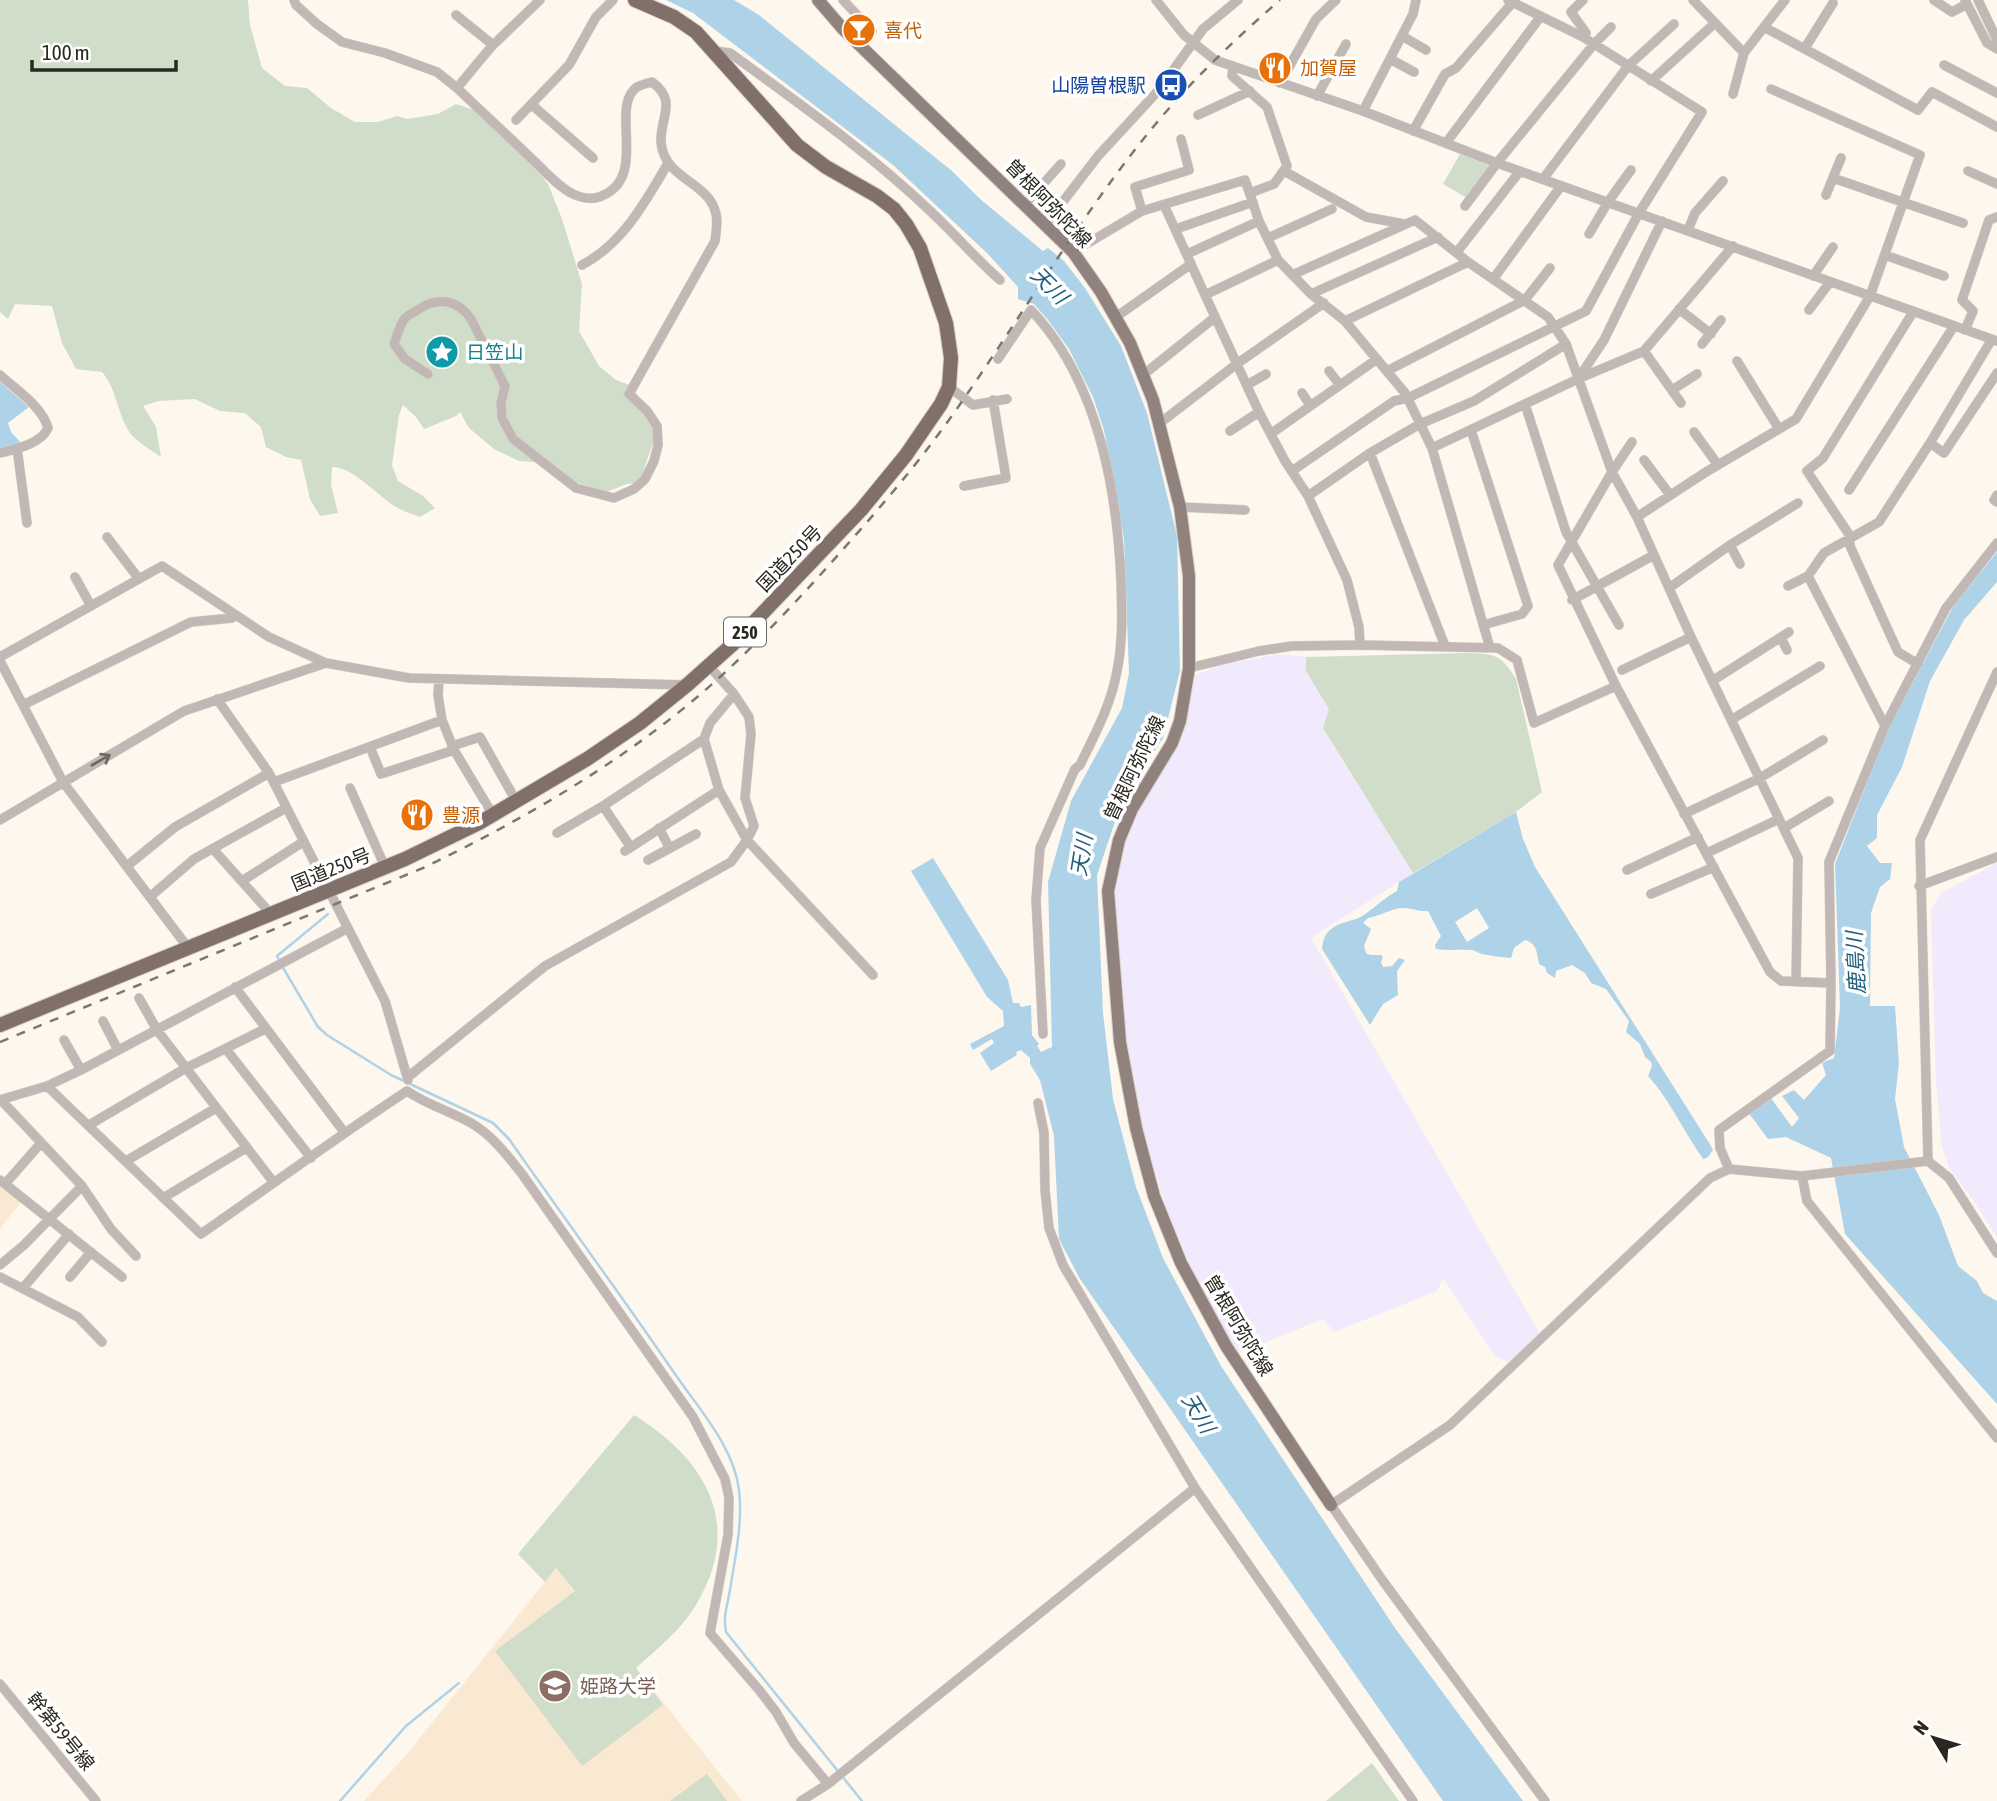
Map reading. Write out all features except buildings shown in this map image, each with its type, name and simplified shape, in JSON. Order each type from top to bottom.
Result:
[{"type":"highway","name":"国道250号","points":[[0,1024],[385,867],[493,815],[587,759],[687,685],[781,595],[861,510],[906,455],[941,404],[949,387],[951,358],[946,323],[920,248],[906,224],[894,209],[877,196],[826,167],[797,145],[696,33],[674,17],[635,0]]},
{"type":"main road","name":"曽根阿弥陀線","points":[[818,0],[844,29],[1073,252],[1130,343],[1160,423],[1180,507],[1189,576],[1189,668],[1180,721],[1171,743],[1132,809],[1119,840],[1108,891],[1120,1042],[1136,1128],[1154,1196],[1181,1263],[1226,1346],[1331,1505]]},
{"type":"street","points":[[294,0],[317,24],[342,42],[385,53],[437,72],[571,193],[589,199],[602,196],[614,188],[622,177],[627,162],[626,118],[630,97],[636,88],[652,82],[661,88],[667,100],[661,142],[667,165],[698,188],[716,214],[715,242],[629,394],[647,411],[657,426],[658,445],[654,461],[645,479],[634,489],[614,498],[576,488],[513,439],[502,418],[501,403],[505,386],[471,319],[454,303],[441,300],[426,305],[405,318],[394,344],[405,359],[428,374]]},
{"type":"street","points":[[457,88],[494,45],[540,0]]},
{"type":"street","points":[[516,120],[569,65],[596,17],[613,0]]},
{"type":"street","points":[[844,0],[872,31]]},
{"type":"street","points":[[1156,0],[1170,19],[1216,60],[1994,340],[1879,522],[1824,553],[1808,576],[1788,586]]},
{"type":"street","points":[[1045,225],[1098,156],[1158,91],[1203,29],[1238,0]]},
{"type":"street","points":[[1280,83],[1316,19],[1336,0]]},
{"type":"street","points":[[1363,111],[1413,14],[1416,0]]},
{"type":"street","points":[[1583,0],[1571,12],[1586,33],[1583,37]]},
{"type":"street","points":[[1733,93],[1744,53],[1785,0]]},
{"type":"street","points":[[1934,0],[1952,12],[1966,2],[1987,43],[1997,49]]},
{"type":"street","points":[[1978,0],[1995,35]]},
{"type":"street","points":[[1292,471],[1394,401],[1408,398],[1587,311],[1639,213],[1702,113],[1583,37],[1511,1],[1456,68],[1445,74],[1413,131]]},
{"type":"street","points":[[1696,1],[1744,53]]},
{"type":"street","points":[[1805,48],[1833,3]]},
{"type":"street","points":[[456,15],[494,45]]},
{"type":"street","points":[[1446,143],[1541,16]]},
{"type":"street","points":[[1651,81],[1715,23]]},
{"type":"street","points":[[1544,179],[1628,66],[1674,24]]},
{"type":"street","points":[[1465,206],[1594,44],[1611,27]]},
{"type":"street","points":[[1764,27],[1918,110],[1932,92],[1997,127]]},
{"type":"street","points":[[1402,36],[1426,50]]},
{"type":"street","points":[[1317,96],[1346,44]]},
{"type":"street","points":[[715,51],[730,53],[856,148],[926,206],[967,250],[1000,280]]},
{"type":"street","points":[[1390,59],[1414,72]]},
{"type":"street","points":[[1944,65],[1997,93]]},
{"type":"street","points":[[1176,229],[1252,197],[1274,184],[1287,166],[1267,107],[1232,76],[1233,66]]},
{"type":"street","points":[[1879,88],[1885,77]]},
{"type":"street","points":[[1637,517],[1796,419],[1870,296],[1920,155],[1771,89]]},
{"type":"street","points":[[1198,115],[1250,91]]},
{"type":"street","points":[[532,105],[593,158]]},
{"type":"street","points":[[1142,211],[1135,187],[1189,170],[1181,139]]},
{"type":"street","points":[[1826,195],[1841,158]]},
{"type":"street","points":[[1025,204],[1061,164]]},
{"type":"street","points":[[582,265],[603,251],[640,212],[667,165]]},
{"type":"street","points":[[1589,234],[1631,170]]},
{"type":"street","points":[[1284,171],[1366,217],[1406,224]]},
{"type":"street","points":[[1457,252],[1520,171]]},
{"type":"street","points":[[1968,172],[1997,184]]},
{"type":"street","points":[[1833,178],[1963,223]]},
{"type":"street","points":[[1073,252],[1142,211],[1245,180],[1259,221],[1278,260],[1311,293],[1345,321],[1408,398],[1432,448],[1490,648]]},
{"type":"street","points":[[1688,230],[1695,213],[1713,201],[1723,181]]},
{"type":"street","points":[[1494,278],[1561,186]]},
{"type":"street","points":[[1164,205],[1259,412],[1285,461],[1308,496],[1348,580],[1359,627],[1360,645]]},
{"type":"street","points":[[1268,238],[1332,209]]},
{"type":"street","points":[[1965,330],[1973,310],[1962,300],[1990,220],[1997,217]]},
{"type":"street","points":[[1292,275],[1415,220],[1468,262],[1548,317],[1566,344],[1612,472],[1637,517],[1690,637],[1798,858],[1796,982]]},
{"type":"street","points":[[1187,254],[1259,221]]},
{"type":"street","points":[[1580,378],[1604,340],[1662,221]]},
{"type":"street","points":[[1311,293],[1438,237]]},
{"type":"street","points":[[1432,448],[1644,351],[1733,246]]},
{"type":"street","points":[[1813,275],[1833,247]]},
{"type":"street","points":[[1885,255],[1944,276]]},
{"type":"street","points":[[1205,295],[1278,260]]},
{"type":"street","points":[[1345,321],[1468,262]]},
{"type":"street","points":[[1116,317],[1191,264]]},
{"type":"street","points":[[1387,371],[1525,300],[1550,268]]},
{"type":"street","points":[[1809,310],[1830,282]]},
{"type":"street","points":[[1160,423],[1238,363],[1324,303]]},
{"type":"street","points":[[1679,309],[1711,334]]},
{"type":"street","points":[[998,359],[1031,310],[1049,329],[1080,384],[1094,419],[1114,506],[1120,548],[1123,634],[1112,694],[1040,848],[1036,900],[1043,1034]]},
{"type":"street","points":[[1913,312],[1870,374],[1823,458],[1807,471],[1850,536],[1850,546],[1898,652],[1919,664]]},
{"type":"street","points":[[1143,375],[1214,318]]},
{"type":"street","points":[[1702,344],[1721,320]]},
{"type":"street","points":[[1849,489],[1954,326]]},
{"type":"street","points":[[1308,496],[1370,453],[1420,424],[1474,401],[1566,344]]},
{"type":"street","points":[[1644,351],[1681,403]]},
{"type":"street","points":[[1272,433],[1377,359]]},
{"type":"street","points":[[1737,361],[1779,429]]},
{"type":"street","points":[[1329,371],[1340,385]]},
{"type":"street","points":[[1930,443],[1944,453],[1997,373]]},
{"type":"street","points":[[1247,385],[1266,374]]},
{"type":"street","points":[[1672,390],[1698,374]]},
{"type":"street","points":[[0,375],[34,406],[47,421],[48,428],[46,434],[30,444],[0,453]]},
{"type":"street","points":[[949,387],[973,405],[1007,399]]},
{"type":"street","points":[[1302,393],[1310,405]]},
{"type":"street","points":[[964,486],[1006,478],[993,400]]},
{"type":"street","points":[[1525,404],[1566,532],[1619,625]]},
{"type":"street","points":[[1230,431],[1259,412]]},
{"type":"street","points":[[1471,430],[1528,606],[1522,614],[1483,625]]},
{"type":"street","points":[[1694,432],[1718,465]]},
{"type":"street","points":[[1632,442],[1558,565],[1572,600],[1616,686],[1770,972],[1781,981],[1831,983]]},
{"type":"street","points":[[17,448],[27,523]]},
{"type":"street","points":[[1370,453],[1445,646]]},
{"type":"street","points":[[1644,460],[1670,495]]},
{"type":"street","points":[[1997,495],[1994,500],[1997,502]]},
{"type":"street","points":[[1669,588],[1730,545],[1798,503]]},
{"type":"street","points":[[1180,507],[1245,510]]},
{"type":"street","points":[[1773,519],[1778,528]]},
{"type":"street","points":[[107,537],[139,579]]},
{"type":"street","points":[[1729,1169],[1720,1148],[1719,1130],[1830,1051],[1829,862],[1885,726],[1946,608],[1997,543]]},
{"type":"street","points":[[1730,545],[1740,564]]},
{"type":"street","points":[[1572,600],[1654,555]]},
{"type":"street","points":[[189,949],[63,782],[0,659],[162,566],[269,637],[326,663],[409,678],[687,685]]},
{"type":"street","points":[[1808,576],[1885,726]]},
{"type":"street","points":[[75,577],[91,606]]},
{"type":"street","points":[[25,704],[191,622],[232,618],[235,615]]},
{"type":"street","points":[[1712,681],[1755,648],[1785,635],[1787,650]]},
{"type":"street","points":[[1622,670],[1690,637]]},
{"type":"street","points":[[1189,668],[1281,648],[1360,645],[1498,648],[1517,660],[1534,723],[1616,686]]},
{"type":"street","points":[[0,820],[184,711],[326,663]]},
{"type":"street","points":[[408,1077],[545,966],[730,862],[747,841],[754,826],[745,798],[751,734],[749,717],[709,666]]},
{"type":"street","points":[[1731,720],[1819,666]]},
{"type":"street","points":[[1928,1161],[1919,886],[1920,840],[1997,673]]},
{"type":"street","points":[[439,679],[438,695],[442,720],[453,748],[493,815]]},
{"type":"street","points":[[557,833],[704,739],[710,723],[733,694]]},
{"type":"street","points":[[217,699],[269,773],[385,1001],[408,1077],[407,1091]]},
{"type":"street","points":[[274,782],[442,720]]},
{"type":"street","points":[[370,747],[381,774],[480,737],[516,802]]},
{"type":"street","points":[[704,739],[719,790],[747,841],[873,975]]},
{"type":"street","points":[[1684,814],[1760,778],[1823,740]]},
{"type":"street","points":[[127,866],[175,827],[269,773]]},
{"type":"street","points":[[350,789],[385,867]]},
{"type":"street","points":[[603,806],[627,848],[719,790]]},
{"type":"street","points":[[1707,853],[1829,801]]},
{"type":"street","points":[[150,895],[194,859],[286,808]]},
{"type":"street","points":[[659,828],[669,848]]},
{"type":"street","points":[[648,860],[696,834]]},
{"type":"street","points":[[1627,870],[1640,869],[1698,837]]},
{"type":"street","points":[[242,881],[303,842]]},
{"type":"street","points":[[213,849],[271,914]]},
{"type":"street","points":[[1919,886],[1997,857]]},
{"type":"street","points":[[1651,894],[1714,867]]},
{"type":"street","points":[[136,1256],[111,1229],[82,1185],[0,1100],[47,1086],[81,1070],[348,928]]},
{"type":"street","points":[[235,987],[344,1132]]},
{"type":"street","points":[[139,998],[157,1030],[274,1183]]},
{"type":"street","points":[[103,1021],[118,1050]]},
{"type":"street","points":[[89,1125],[186,1068],[265,1029]]},
{"type":"street","points":[[64,1040],[81,1070]]},
{"type":"street","points":[[226,1049],[311,1158]]},
{"type":"street","points":[[47,1086],[201,1234],[344,1132],[407,1091]]},
{"type":"street","points":[[407,1091],[422,1101],[474,1124],[500,1146],[693,1417],[725,1479],[729,1498],[728,1535],[710,1633],[760,1691],[794,1743],[828,1784]]},
{"type":"street","points":[[1038,1103],[1044,1133],[1049,1228],[1063,1265],[1195,1488],[1413,1801]]},
{"type":"street","points":[[126,1161],[216,1108]]},
{"type":"street","points":[[41,1143],[3,1182],[122,1277]]},
{"type":"street","points":[[163,1198],[246,1148]]},
{"type":"street","points":[[1545,1801],[1383,1581],[1331,1505],[1450,1425],[1710,1178],[1729,1169],[1802,1176],[1928,1161],[1949,1178],[1997,1253]]},
{"type":"street","points":[[1802,1176],[1807,1201],[1997,1438]]},
{"type":"street","points":[[0,1265],[24,1245],[82,1185]]},
{"type":"street","points":[[23,1288],[69,1234]]},
{"type":"street","points":[[70,1277],[91,1252]]},
{"type":"street","points":[[0,1277],[78,1317],[102,1342]]},
{"type":"street","points":[[801,1801],[828,1784],[1195,1488]]},
{"type":"street","name":"幹第59号線","points":[[0,1684],[96,1801]]},
{"type":"shaded area","points":[[1279,654],[1306,657],[1306,671],[1330,709],[1323,728],[1413,873],[1311,938],[1540,1334],[1509,1362],[1495,1356],[1443,1278],[1437,1291],[1334,1332],[1323,1319],[1239,1353],[1221,1327],[1190,1266],[1166,1207],[1138,1116],[1128,1062],[1115,876],[1133,818],[1178,740],[1191,677],[1222,665]]},
{"type":"shaded area","points":[[1997,863],[1997,1237],[1949,1168],[1942,1147],[1936,1083],[1931,910],[1941,893]]},
{"type":"shaded area","points":[[0,1185],[21,1202],[0,1229]]},
{"type":"shaded area","name":"姫路大学","points":[[556,1568],[742,1801],[364,1801],[407,1754]]},
{"type":"green space","points":[[0,0],[248,0],[250,25],[262,68],[285,86],[307,88],[331,108],[355,122],[378,122],[397,116],[407,119],[438,114],[456,104],[474,110],[533,165],[548,184],[582,284],[579,331],[599,366],[616,380],[632,386],[654,422],[655,437],[639,483],[627,484],[606,492],[575,482],[548,463],[519,461],[494,449],[469,428],[460,412],[424,429],[403,405],[399,415],[392,465],[398,481],[423,496],[435,508],[420,517],[394,506],[347,471],[332,467],[331,485],[338,513],[320,516],[310,499],[301,460],[286,457],[266,447],[261,427],[245,413],[220,411],[195,399],[158,401],[143,406],[156,427],[161,457],[140,443],[126,426],[111,386],[102,372],[76,369],[62,343],[52,306],[15,304],[8,319],[0,312]]},
{"type":"green space","points":[[1460,154],[1490,166],[1467,198],[1443,184]]},
{"type":"green space","points":[[1469,653],[1497,657],[1516,679],[1542,792],[1516,812],[1413,873],[1323,728],[1329,709],[1306,671],[1306,657]]},
{"type":"green space","points":[[634,1415],[681,1452],[698,1474],[710,1497],[717,1522],[717,1548],[710,1576],[690,1614],[668,1639],[636,1668],[663,1705],[582,1766],[495,1651],[575,1591],[556,1568],[545,1582],[518,1554]]},
{"type":"green space","points":[[1372,1763],[1399,1801],[1326,1801]]},
{"type":"green space","points":[[707,1774],[727,1801],[670,1801]]},
{"type":"water","name":"天川","points":[[666,0],[734,0],[759,15],[952,171],[980,199],[1043,251],[1048,248],[1064,261],[1085,288],[1121,346],[1147,413],[1177,536],[1180,671],[1163,738],[1121,804],[1097,875],[1103,1013],[1113,1099],[1136,1187],[1163,1258],[1221,1366],[1395,1628],[1523,1801],[1443,1801],[1080,1279],[1059,1239],[1054,1136],[1040,1080],[1030,1064],[1030,1058],[1021,1050],[991,1071],[980,1053],[994,1043],[992,1039],[973,1050],[970,1044],[1004,1026],[1003,1011],[987,997],[911,871],[933,858],[1008,980],[1013,1003],[1019,1003],[1021,1007],[1031,1005],[1032,1035],[1039,1044],[1037,1046],[1041,1052],[1052,1047],[1048,882],[1071,801],[1122,708],[1129,673],[1124,539],[1104,430],[1093,397],[1069,349],[1048,320],[1034,304],[1018,299],[1018,287],[987,253],[893,165],[693,13]]},
{"type":"water","points":[[0,382],[29,407],[8,423],[11,432],[20,442],[19,445],[0,450]]},
{"type":"water","name":"鹿島川","points":[[1997,552],[1997,582],[1964,620],[1930,681],[1902,767],[1877,815],[1877,838],[1867,846],[1880,863],[1892,863],[1890,879],[1880,887],[1871,913],[1870,1006],[1895,1006],[1899,1063],[1895,1099],[1904,1147],[1939,1215],[1958,1266],[1977,1281],[1983,1293],[1997,1301],[1997,1404],[1845,1234],[1831,1158],[1786,1137],[1768,1139],[1748,1112],[1771,1098],[1792,1127],[1799,1118],[1782,1096],[1794,1090],[1804,1100],[1826,1075],[1822,1063],[1834,1058],[1840,1008],[1835,864],[1888,729],[1954,605]]},
{"type":"water","points":[[1516,812],[1523,839],[1535,867],[1711,1146],[1713,1150],[1708,1157],[1703,1159],[1648,1076],[1651,1062],[1645,1057],[1640,1044],[1626,1032],[1629,1021],[1606,989],[1591,983],[1585,973],[1572,965],[1556,971],[1555,978],[1539,964],[1536,949],[1529,941],[1525,940],[1514,948],[1511,958],[1472,950],[1436,949],[1435,945],[1441,936],[1428,911],[1399,908],[1368,918],[1363,923],[1371,929],[1364,946],[1366,953],[1381,955],[1383,967],[1392,966],[1399,958],[1405,960],[1397,971],[1398,995],[1383,1004],[1370,1025],[1322,949],[1323,941],[1333,927],[1361,917],[1397,891],[1399,882]],"holes":[[[1477,908],[1489,928],[1467,942],[1455,922]]]},
{"type":"waterway","points":[[279,960],[277,956],[328,914]]},
{"type":"waterway","points":[[282,966],[318,1027],[327,1035],[391,1075],[493,1123],[509,1139],[704,1415],[723,1444],[736,1474],[739,1490],[739,1528],[725,1616],[726,1632],[862,1801]]},
{"type":"waterway","points":[[340,1801],[406,1726],[459,1683]]},
{"type":"railway","points":[[0,1042],[423,868],[502,828],[579,783],[687,706],[772,627],[883,504],[952,416],[1077,230],[1149,132],[1212,63],[1280,0]]},
{"type":"place","name":"喜代","points":[[859,30]]},
{"type":"place","name":"加賀屋","points":[[1275,68]]},
{"type":"place","name":"山陽曽根駅","points":[[1171,85]]},
{"type":"place","name":"日笠山","points":[[442,352]]},
{"type":"place","name":"豊源","points":[[417,815]]},
{"type":"place","name":"姫路大学","points":[[555,1686]]}]
